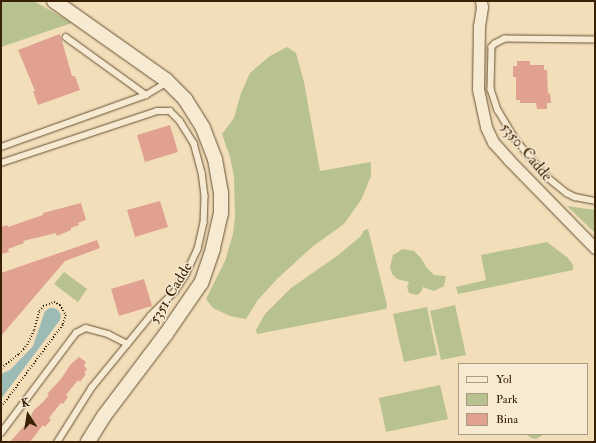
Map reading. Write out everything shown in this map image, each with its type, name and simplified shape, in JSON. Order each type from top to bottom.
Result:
[{"type":"street","name":"5351. Cadde","points":[[54,1],[72,12],[168,82],[185,99],[205,134],[215,159],[221,193],[222,213],[213,249],[200,283],[166,334],[104,416],[88,442]]},
{"type":"street","name":"5351. Cadde","points":[[63,1],[72,12]]},
{"type":"street","name":"5350. Cadde","points":[[483,3],[479,26],[478,89],[486,127],[493,142],[509,160],[595,248]]},
{"type":"lane","points":[[66,38],[146,96]]},
{"type":"lane","points":[[595,40],[505,39],[495,44],[492,48],[491,88],[498,110],[516,140],[547,177],[567,193],[595,201]]},
{"type":"lane","points":[[1,147],[146,96],[168,82]]},
{"type":"lane","points":[[1,163],[157,111],[170,111],[180,121],[194,143],[202,172],[205,196],[204,223],[198,249],[186,275],[175,292],[151,316],[92,388],[58,442]]},
{"type":"lane","points":[[1,433],[76,333],[86,328],[108,334],[128,344]]},
{"type":"path","points":[[1,368],[19,354],[27,345],[42,306],[54,302],[60,305],[66,315],[63,325],[1,408]]},
{"type":"green space","points":[[1,1],[34,1],[72,23],[1,47]]},
{"type":"green space","points":[[287,47],[296,53],[304,82],[320,171],[371,162],[371,176],[361,200],[344,224],[312,247],[277,279],[257,301],[246,319],[230,316],[213,308],[206,299],[225,261],[233,234],[235,216],[234,177],[230,157],[222,134],[234,118],[241,93],[250,73],[270,56]]},
{"type":"green space","points":[[567,206],[595,210],[595,233]]},
{"type":"green space","points":[[368,229],[387,305],[386,309],[257,334],[256,330],[265,314],[291,288],[337,256],[361,236],[364,230]]},
{"type":"green space","points":[[547,242],[568,258],[573,265],[573,270],[458,294],[456,287],[486,280],[481,255]]},
{"type":"green space","points":[[403,249],[414,251],[434,275],[446,276],[444,286],[434,291],[423,287],[421,292],[417,295],[409,293],[407,287],[409,282],[397,279],[392,274],[390,267],[393,255]]},
{"type":"green space","points":[[64,272],[87,289],[78,302],[54,284]]},
{"type":"green space","points":[[455,305],[466,355],[441,360],[430,311]]},
{"type":"green space","points":[[427,307],[437,355],[404,362],[393,314]]},
{"type":"green space","points":[[440,385],[448,419],[386,432],[379,398]]},
{"type":"green space","points":[[527,435],[542,435],[536,439]]},
{"type":"water","points":[[50,308],[58,310],[61,315],[60,320],[1,399],[1,374],[10,370],[33,346],[45,311]]},
{"type":"building","points":[[60,34],[72,76],[75,76],[80,90],[38,105],[33,91],[35,91],[18,50]]},
{"type":"building","points":[[517,61],[530,61],[530,65],[544,65],[544,70],[547,70],[548,94],[550,93],[551,103],[547,103],[547,109],[537,109],[536,103],[520,103],[520,100],[516,100],[516,77],[513,77],[513,66],[517,66]]},
{"type":"building","points":[[170,125],[178,152],[145,162],[137,135]]},
{"type":"building","points":[[160,201],[168,227],[135,237],[127,210]]},
{"type":"building","points":[[81,203],[86,220],[78,223],[79,225],[57,236],[56,233],[23,241],[24,243],[8,249],[9,252],[1,254],[1,227],[7,225],[8,227],[43,215],[43,213]]},
{"type":"building","points":[[97,240],[100,248],[65,261],[1,336],[1,273]]},
{"type":"building","points":[[144,279],[152,306],[119,316],[111,289]]},
{"type":"building","points":[[79,357],[86,362],[84,366],[87,369],[84,373],[86,374],[80,382],[78,380],[66,395],[68,397],[63,404],[61,403],[49,418],[51,420],[45,427],[43,425],[30,442],[10,442],[31,418],[30,417],[34,410],[49,395],[47,394],[61,379],[70,365]]}]
